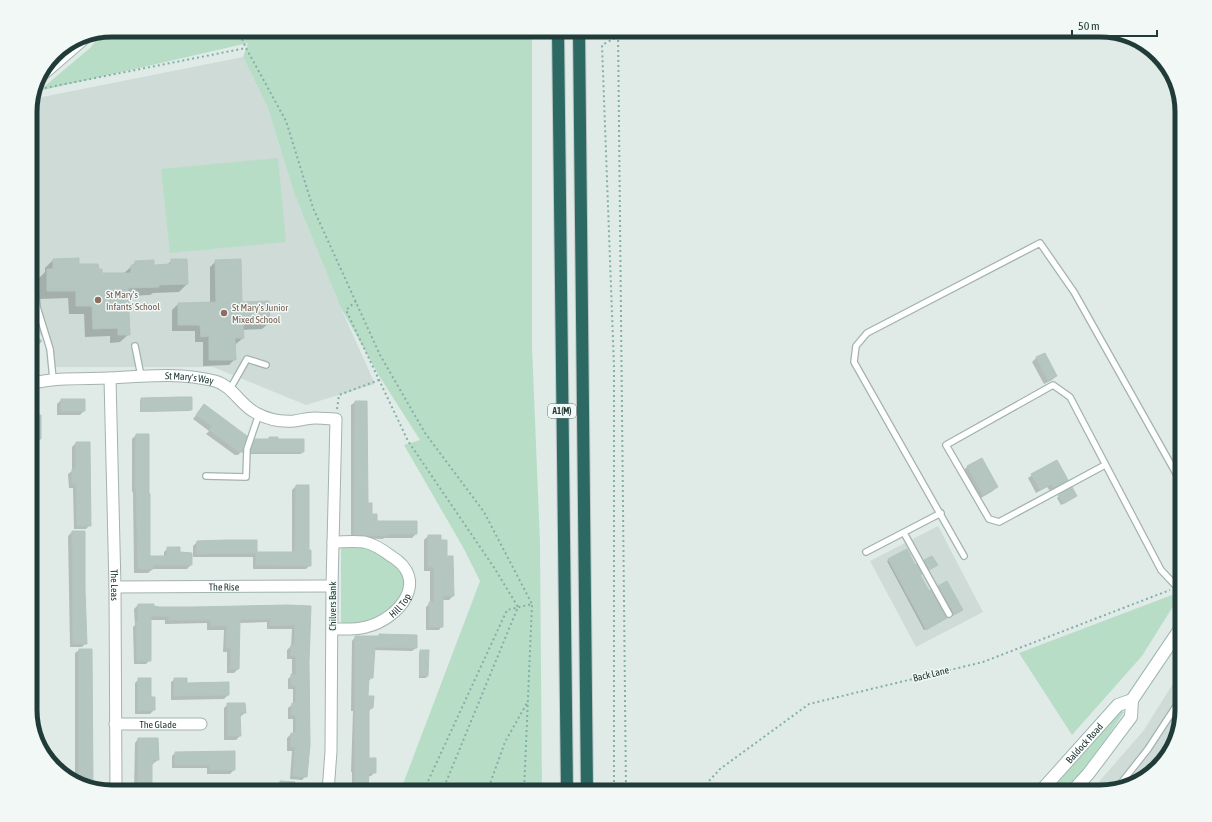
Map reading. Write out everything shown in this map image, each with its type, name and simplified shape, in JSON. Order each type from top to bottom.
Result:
[{"type":"highway","name":"A1(M)","points":[[558,37],[567,785]]},
{"type":"highway","name":"A1(M)","points":[[578,37],[588,785]]},
{"type":"main road","points":[[45,79],[78,46]]},
{"type":"main road","name":"Baldock Road","points":[[1078,785],[1131,717],[1132,700],[1175,636]]},
{"type":"main road","name":"Baldock Road","points":[[1046,785],[1118,705],[1132,700]]},
{"type":"street","name":"St Mary's Way","points":[[37,382],[53,379],[141,376],[201,378],[217,381],[230,389],[245,406],[269,419],[292,421],[315,418],[336,419]]},
{"type":"street","name":"The Leas","points":[[110,378],[115,587],[116,785]]},
{"type":"street","name":"Chilvers Bank","points":[[329,785],[333,629],[332,586],[336,419]]},
{"type":"street","name":"Hill Top","points":[[333,542],[364,542],[374,546],[396,558],[406,569],[410,581],[407,597],[400,607],[389,616],[367,627],[359,629],[333,629]]},
{"type":"street","name":"The Rise","points":[[115,587],[332,586]]},
{"type":"street","name":"The Glade","points":[[115,724],[201,724]]},
{"type":"lane","points":[[964,556],[941,513],[854,362],[856,346],[867,333],[1040,244],[1074,292],[1175,472]]},
{"type":"lane","points":[[37,307],[50,349],[53,379]]},
{"type":"lane","points":[[135,346],[141,376]]},
{"type":"lane","points":[[230,389],[247,359],[266,364]]},
{"type":"lane","points":[[1105,465],[999,522],[988,519],[946,445],[1053,385],[1070,398],[1161,570],[1175,583]]},
{"type":"lane","points":[[206,476],[246,477],[247,449],[259,414]]},
{"type":"lane","points":[[866,552],[941,513]]},
{"type":"lane","points":[[904,532],[949,614]]},
{"type":"lane","points":[[1123,781],[1148,749],[1175,708]]},
{"type":"path","points":[[241,37],[286,121],[313,208],[380,355],[425,433],[484,512],[532,604],[524,785]]},
{"type":"path","points":[[614,785],[614,367],[602,45],[616,37]]},
{"type":"path","points":[[618,37],[626,785]]},
{"type":"path","points":[[43,84],[246,48]]},
{"type":"path","points":[[356,301],[346,310],[408,440],[518,607]]},
{"type":"path","points":[[336,419],[339,395],[379,380]]},
{"type":"path","name":"Back Lane","points":[[705,785],[720,769],[809,704],[983,662],[1175,590]]},
{"type":"path","points":[[426,785],[507,610],[532,604]]},
{"type":"path","points":[[445,785],[518,607]]},
{"type":"path","points":[[490,785],[505,742],[528,702]]},
{"type":"shaded area","points":[[243,57],[268,108],[294,193],[340,306],[375,384],[306,405],[213,367],[55,367],[52,342],[47,349],[43,337],[37,331],[37,107],[39,98]]},
{"type":"shaded area","points":[[938,526],[983,612],[916,647],[870,561]]},
{"type":"shaded area","points":[[1175,680],[1174,725],[1160,756],[1146,770],[1138,775],[1120,782],[1096,785],[1144,730]]},
{"type":"green space","points":[[107,37],[532,37],[532,345],[540,543],[542,785],[403,785],[480,581],[464,549],[404,445],[420,440],[378,374],[340,306],[294,193],[268,108],[243,57],[248,43],[40,91],[90,48],[98,38]]},
{"type":"green space","points":[[278,158],[286,242],[170,253],[161,169]]},
{"type":"green space","points":[[363,545],[400,565],[406,587],[398,605],[370,624],[346,625],[341,622],[341,549],[343,546]]},
{"type":"green space","points":[[1172,595],[1175,598],[1175,603],[1142,656],[1072,735],[1019,653]]},
{"type":"green space","points":[[1121,711],[1124,712],[1071,785],[1052,785]]},
{"type":"building","name":"St Mary's Infants' School","points":[[79,258],[79,264],[98,264],[99,269],[102,269],[102,273],[131,273],[131,265],[135,265],[135,261],[154,260],[154,265],[171,264],[171,259],[187,259],[188,284],[128,288],[130,335],[118,335],[118,328],[93,329],[92,306],[76,306],[76,291],[47,291],[47,269],[53,269],[53,259]]},
{"type":"building","name":"St Mary's Junior Mixed School","points":[[241,259],[242,302],[269,301],[270,324],[243,324],[244,338],[235,338],[236,360],[209,360],[209,336],[201,337],[200,325],[178,325],[178,303],[216,302],[215,260]]},
{"type":"building","points":[[37,336],[42,341],[37,346]]},
{"type":"building","points":[[1045,353],[1057,376],[1048,381],[1036,357]]},
{"type":"building","points":[[192,397],[192,410],[141,411],[141,398]]},
{"type":"building","points":[[61,399],[85,399],[85,411],[61,411]]},
{"type":"building","points":[[355,401],[367,401],[368,503],[372,503],[372,514],[377,514],[377,521],[417,521],[417,534],[387,534],[387,536],[354,535]]},
{"type":"building","points":[[204,404],[247,436],[243,452],[239,452],[209,430],[212,426],[196,415]]},
{"type":"building","points":[[37,415],[41,415],[41,439],[37,439]]},
{"type":"building","points":[[136,434],[149,434],[150,556],[167,556],[167,547],[180,547],[180,552],[192,553],[192,565],[153,565],[153,569],[138,569],[135,488]]},
{"type":"building","points":[[269,437],[278,437],[278,439],[304,439],[304,452],[251,452],[255,439],[269,439]]},
{"type":"building","points":[[76,442],[90,442],[91,526],[77,526],[76,484],[72,484],[72,469],[76,469]]},
{"type":"building","points":[[982,458],[998,487],[983,495],[967,466]]},
{"type":"building","points":[[1057,460],[1068,480],[1054,488],[1052,484],[1040,490],[1031,474]]},
{"type":"building","points":[[296,485],[309,485],[309,550],[311,550],[311,566],[256,565],[256,553],[197,554],[197,541],[226,540],[257,540],[257,552],[295,552]]},
{"type":"building","points":[[1072,487],[1077,496],[1063,504],[1058,495]]},
{"type":"building","points":[[72,531],[85,531],[87,644],[73,644]]},
{"type":"building","points":[[428,535],[441,535],[441,540],[447,540],[447,556],[453,556],[454,596],[443,596],[443,627],[429,627],[429,602],[434,602],[434,567],[428,567]]},
{"type":"building","points":[[907,549],[915,565],[917,564],[922,574],[920,575],[929,591],[931,590],[947,618],[926,630],[888,559]]},
{"type":"building","points":[[932,556],[938,565],[929,570],[924,560]]},
{"type":"building","points":[[947,581],[963,610],[953,615],[953,612],[938,586]]},
{"type":"building","points":[[138,604],[154,604],[154,606],[159,607],[311,606],[309,662],[310,745],[307,777],[293,776],[295,747],[291,747],[291,733],[296,733],[296,715],[291,715],[292,703],[296,703],[296,686],[291,685],[291,674],[296,675],[296,656],[291,656],[291,645],[295,645],[295,625],[270,626],[270,619],[240,620],[239,669],[230,669],[231,648],[226,648],[227,626],[211,626],[211,620],[169,620],[169,616],[151,616],[151,661],[137,661],[136,622],[138,622]]},
{"type":"building","points":[[379,634],[417,635],[417,648],[375,647],[373,678],[369,678],[368,696],[374,696],[373,708],[369,708],[369,758],[376,758],[376,773],[369,773],[368,785],[355,785],[355,636],[379,636]]},
{"type":"building","points":[[79,649],[92,649],[93,783],[79,777]]},
{"type":"building","points":[[420,650],[429,650],[428,676],[420,676]]},
{"type":"building","points":[[138,678],[151,678],[151,697],[155,697],[155,710],[138,711]]},
{"type":"building","points":[[174,678],[187,678],[187,683],[229,682],[229,695],[174,696]]},
{"type":"building","points":[[227,703],[245,703],[246,713],[240,713],[241,736],[228,736]]},
{"type":"building","points":[[138,738],[158,738],[159,760],[153,760],[152,785],[138,785]]},
{"type":"building","points":[[235,751],[235,770],[210,770],[210,765],[175,765],[175,752]]},
{"type":"building","points":[[280,781],[295,782],[295,785],[280,785]]},
{"type":"place","name":"St Mary's Infants' School","points":[[98,300]]},
{"type":"place","name":"St Mary's Junior Mixed School","points":[[224,313]]}]
